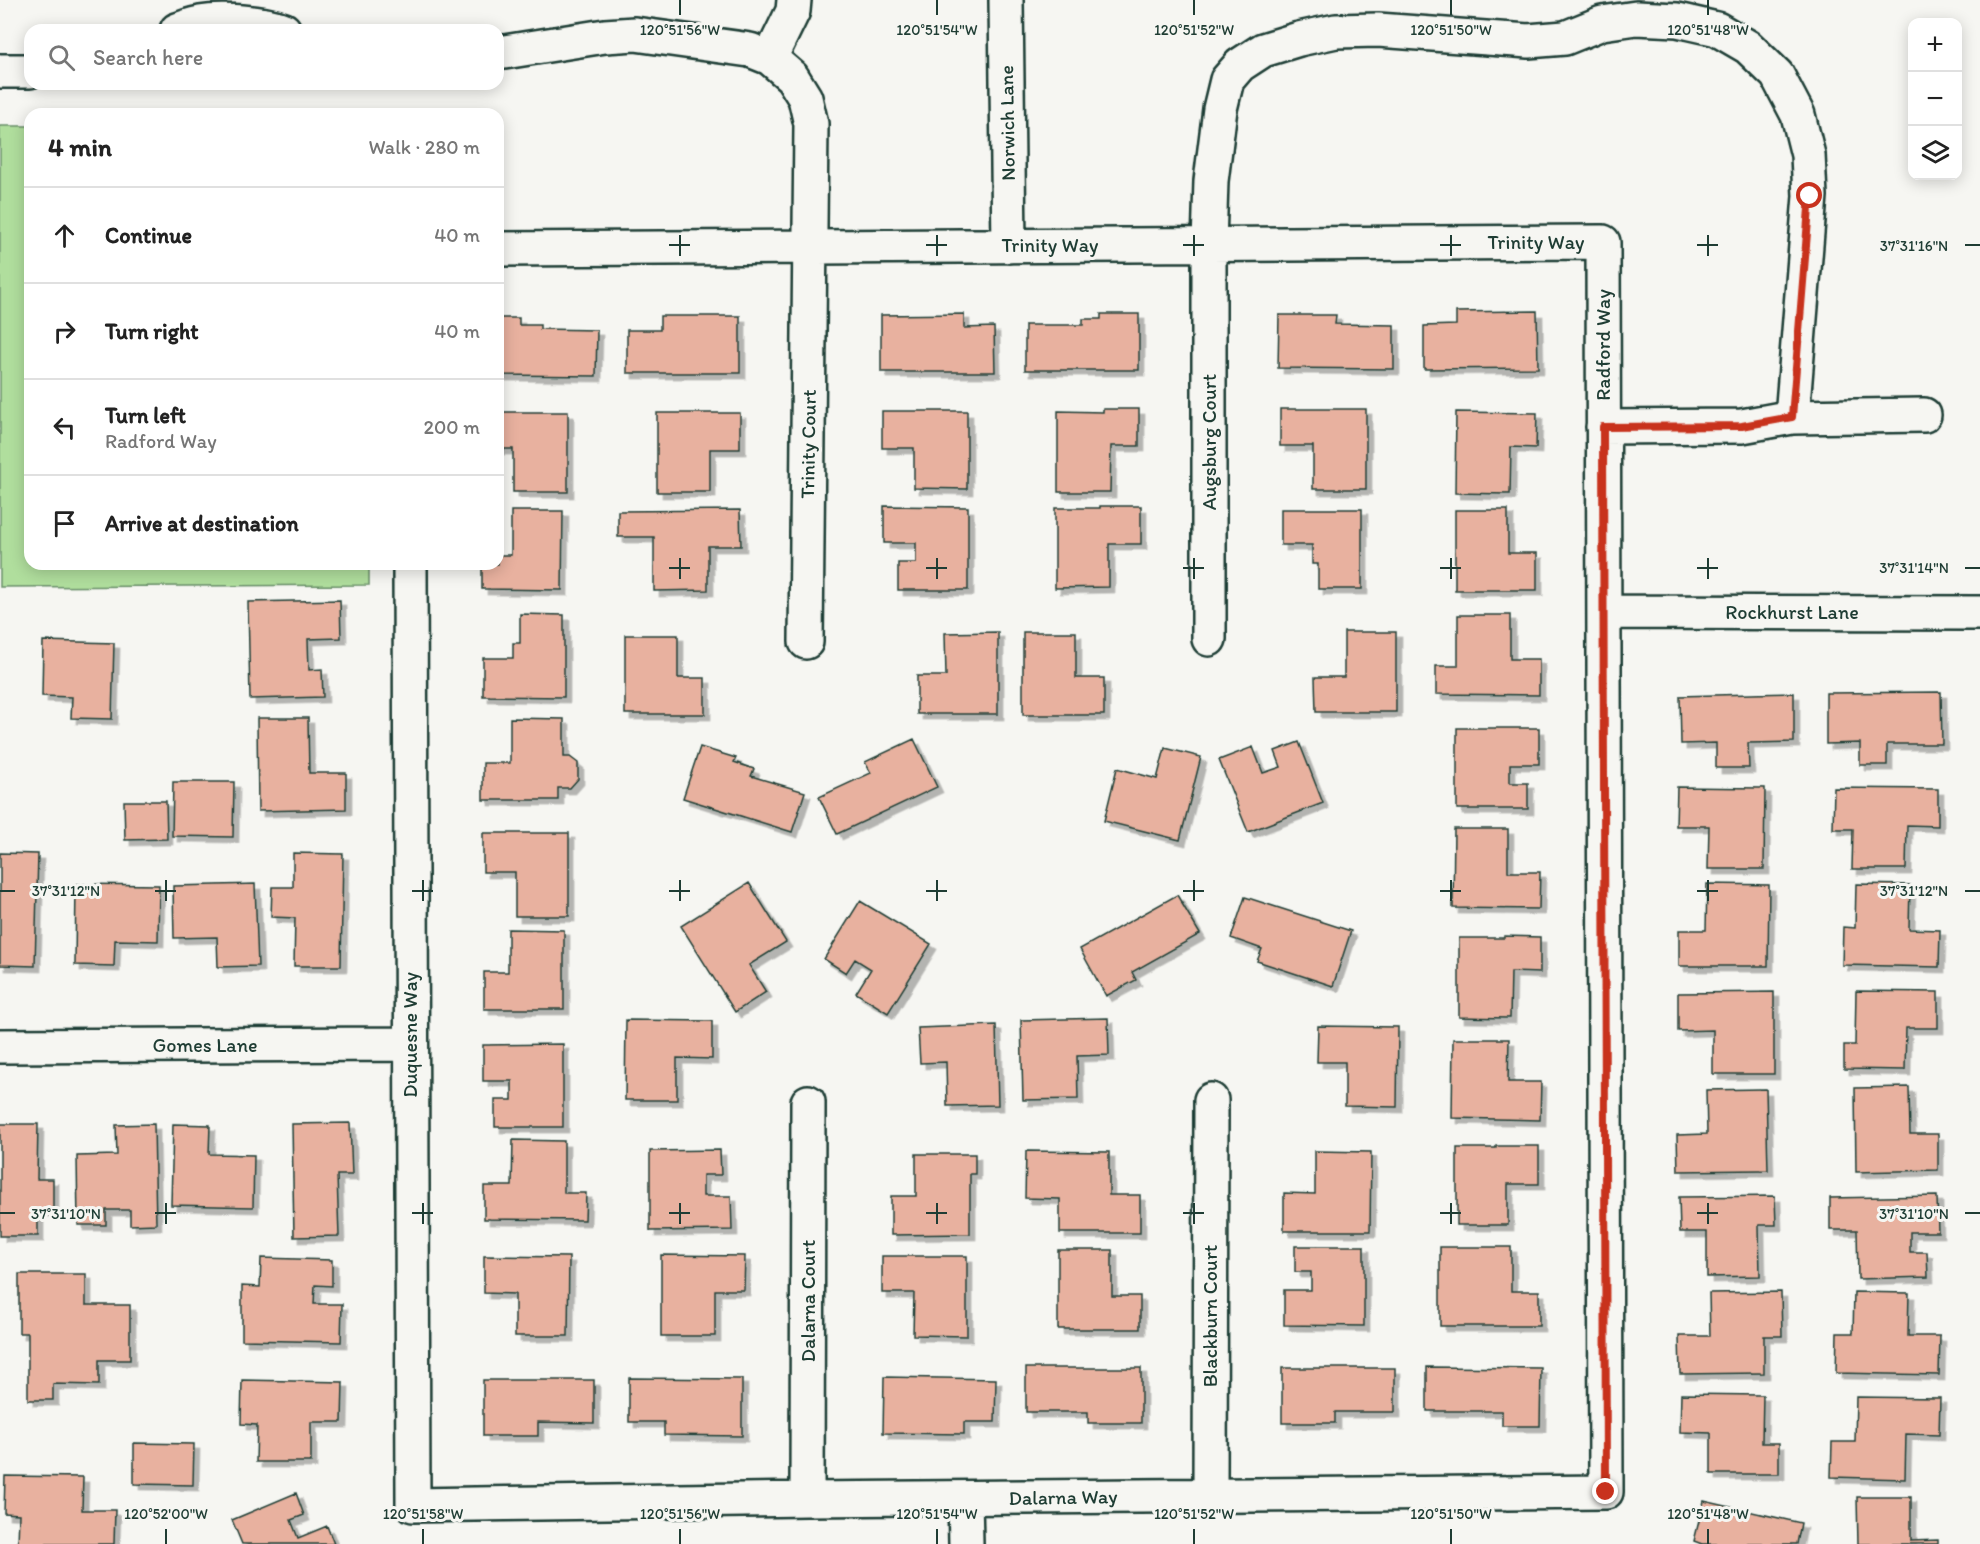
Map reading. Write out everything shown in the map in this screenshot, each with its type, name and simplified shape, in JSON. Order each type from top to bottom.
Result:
[{"type":"street","points":[[504,52],[605,36],[635,34],[750,50],[770,58],[793,12],[794,0]]},
{"type":"street","name":"Norwich Lane","points":[[1006,0],[1008,246]]},
{"type":"street","name":"Augsburg Court","points":[[1209,639],[1211,181],[1220,109],[1227,80],[1240,65],[1263,50],[1336,31],[1378,30],[1528,40],[1565,38],[1602,22],[1636,18],[1677,20],[1717,29],[1748,47],[1777,75],[1798,115],[1808,155],[1810,196],[1792,417]]},
{"type":"street","points":[[194,24],[200,22],[259,24]]},
{"type":"street","name":"Trinity Court","points":[[770,58],[792,77],[805,98],[811,124],[806,642]]},
{"type":"street","points":[[0,71],[24,71]]},
{"type":"street","name":"Trinity Way","points":[[504,249],[1603,242]]},
{"type":"street","name":"Radford Way","points":[[1603,242],[1606,1492]]},
{"type":"street","points":[[1603,427],[1742,426],[1792,417],[1924,415]]},
{"type":"street","name":"Duquesne Way","points":[[410,570],[413,1505]]},
{"type":"street","name":"Rockhurst Lane","points":[[1604,612],[1980,613]]},
{"type":"street","name":"Gomes Lane","points":[[0,1046],[410,1044]]},
{"type":"street","name":"Blackburn Court","points":[[1210,1496],[1211,1100]]},
{"type":"street","name":"Dalarna Court","points":[[807,1499],[808,1102]]},
{"type":"street","name":"Dalarna Way","points":[[413,1505],[1606,1492]]},
{"type":"street","points":[[966,1498],[966,1544]]},
{"type":"green space","points":[[0,126],[24,126],[24,570],[369,570],[369,585],[0,587]]},
{"type":"building","points":[[1537,311],[1538,368],[1424,369],[1424,326],[1456,325],[1456,312]]},
{"type":"building","points":[[964,314],[964,328],[994,327],[995,372],[881,372],[881,315]]},
{"type":"building","points":[[1101,314],[1139,314],[1139,370],[1025,370],[1025,325],[1083,325],[1083,319],[1101,319]]},
{"type":"building","points":[[1279,315],[1336,315],[1335,324],[1394,325],[1394,369],[1278,368]]},
{"type":"building","points":[[660,316],[740,316],[740,373],[627,373],[627,330],[660,330]]},
{"type":"building","points":[[504,318],[519,318],[519,325],[540,325],[540,329],[597,330],[596,376],[504,375]]},
{"type":"building","points":[[1103,409],[1139,409],[1139,446],[1111,446],[1110,492],[1058,492],[1058,411],[1103,412]]},
{"type":"building","points":[[1280,409],[1366,409],[1366,489],[1313,489],[1313,446],[1280,446]]},
{"type":"building","points":[[882,411],[967,411],[967,489],[914,488],[914,448],[882,448]]},
{"type":"building","points":[[504,412],[568,412],[568,492],[513,492],[513,449],[504,449]]},
{"type":"building","points":[[1456,412],[1537,413],[1536,448],[1511,447],[1510,494],[1455,493]]},
{"type":"building","points":[[657,413],[740,413],[740,449],[710,449],[710,492],[657,492]]},
{"type":"building","points":[[884,506],[968,507],[968,590],[898,590],[898,563],[916,563],[916,543],[884,543]]},
{"type":"building","points":[[1100,506],[1141,506],[1141,544],[1109,544],[1109,587],[1055,588],[1055,508],[1100,508]]},
{"type":"building","points":[[1281,509],[1362,509],[1362,589],[1318,589],[1318,564],[1312,564],[1312,545],[1281,545]]},
{"type":"building","points":[[740,510],[741,546],[708,546],[708,590],[654,591],[654,537],[618,537],[618,511]]},
{"type":"building","points":[[1455,510],[1508,510],[1508,553],[1537,553],[1537,590],[1455,590]]},
{"type":"building","points":[[511,511],[563,511],[562,590],[482,589],[482,570],[504,570],[504,555],[511,555]]},
{"type":"building","points":[[340,600],[341,638],[308,639],[309,670],[322,669],[323,697],[250,699],[248,602]]},
{"type":"building","points":[[520,614],[564,615],[564,697],[483,696],[483,658],[513,658],[513,643],[520,643]]},
{"type":"building","points":[[1458,615],[1510,615],[1510,659],[1539,659],[1539,695],[1436,694],[1436,666],[1458,666]]},
{"type":"building","points":[[998,632],[998,714],[917,714],[917,676],[946,676],[945,633]]},
{"type":"building","points":[[1023,632],[1076,632],[1076,678],[1104,678],[1104,715],[1023,715]]},
{"type":"building","points":[[1344,632],[1396,632],[1396,712],[1316,712],[1315,677],[1344,677]]},
{"type":"building","points":[[625,635],[678,635],[678,678],[705,678],[705,714],[625,714]]},
{"type":"building","points":[[43,641],[114,643],[112,719],[71,718],[72,697],[42,696]]},
{"type":"building","points":[[1941,692],[1942,744],[1887,744],[1887,765],[1860,765],[1860,743],[1826,744],[1826,693]]},
{"type":"building","points":[[1794,693],[1794,742],[1748,743],[1749,768],[1716,768],[1716,743],[1681,744],[1680,696]]},
{"type":"building","points":[[257,718],[308,718],[309,773],[346,773],[346,809],[258,811]]},
{"type":"building","points":[[510,718],[564,719],[564,757],[570,757],[578,763],[578,779],[570,788],[558,788],[558,800],[483,800],[483,763],[510,763]]},
{"type":"building","points":[[1457,728],[1539,728],[1539,764],[1510,764],[1510,783],[1528,783],[1528,809],[1457,809]]},
{"type":"building","points":[[914,739],[937,787],[837,834],[819,797],[871,773],[865,762]]},
{"type":"building","points":[[1299,742],[1323,803],[1248,832],[1219,760],[1253,747],[1263,773],[1281,767],[1275,751]]},
{"type":"building","points":[[700,747],[736,758],[734,762],[754,769],[751,776],[805,792],[792,832],[683,798]]},
{"type":"building","points":[[1165,748],[1201,757],[1180,840],[1104,821],[1117,768],[1157,779]]},
{"type":"building","points":[[173,782],[234,782],[233,837],[172,836]]},
{"type":"building","points":[[1677,787],[1765,788],[1764,869],[1708,869],[1709,826],[1676,826]]},
{"type":"building","points":[[1834,788],[1938,789],[1938,826],[1907,825],[1906,869],[1852,869],[1853,829],[1833,829]]},
{"type":"building","points":[[124,801],[166,801],[167,839],[125,840]]},
{"type":"building","points":[[1454,829],[1508,829],[1508,872],[1540,872],[1539,909],[1453,908]]},
{"type":"building","points":[[483,833],[569,833],[569,916],[515,916],[515,872],[483,872]]},
{"type":"building","points":[[0,853],[38,854],[35,966],[0,965]]},
{"type":"building","points":[[293,853],[343,854],[341,966],[294,966],[295,918],[271,917],[272,887],[293,887]]},
{"type":"building","points":[[749,883],[786,942],[749,965],[766,992],[735,1012],[681,926]]},
{"type":"building","points":[[76,884],[159,885],[158,941],[115,940],[114,966],[75,965]]},
{"type":"building","points":[[255,884],[258,966],[218,967],[217,937],[174,938],[173,886]]},
{"type":"building","points":[[1707,884],[1769,885],[1768,966],[1679,966],[1679,930],[1706,930]]},
{"type":"building","points":[[1856,884],[1910,885],[1909,929],[1940,930],[1939,967],[1842,965],[1843,927],[1855,928]]},
{"type":"building","points":[[1177,895],[1200,934],[1132,972],[1136,980],[1106,996],[1080,949]]},
{"type":"building","points":[[1245,897],[1351,931],[1333,986],[1257,961],[1262,949],[1231,938]]},
{"type":"building","points":[[860,901],[931,944],[888,1013],[856,993],[871,969],[855,959],[846,973],[824,959]]},
{"type":"building","points":[[508,929],[564,930],[564,1009],[484,1009],[484,972],[508,972]]},
{"type":"building","points":[[1504,936],[1540,937],[1540,973],[1511,972],[1510,1018],[1459,1017],[1459,938],[1504,938]]},
{"type":"building","points":[[1856,991],[1938,992],[1938,1028],[1906,1028],[1905,1070],[1844,1069],[1844,1045],[1855,1045]]},
{"type":"building","points":[[1774,992],[1774,1074],[1713,1074],[1713,1030],[1678,1031],[1678,993]]},
{"type":"building","points":[[1108,1018],[1109,1055],[1077,1056],[1078,1099],[1023,1100],[1021,1020]]},
{"type":"building","points":[[626,1020],[712,1021],[712,1059],[677,1058],[677,1100],[625,1100]]},
{"type":"building","points":[[996,1025],[998,1105],[947,1106],[946,1062],[920,1063],[918,1028]]},
{"type":"building","points":[[1318,1026],[1398,1027],[1397,1107],[1345,1106],[1345,1062],[1317,1062]]},
{"type":"building","points":[[1453,1039],[1509,1039],[1508,1082],[1541,1082],[1540,1120],[1452,1118]]},
{"type":"building","points":[[563,1044],[563,1127],[495,1127],[495,1100],[512,1100],[512,1081],[483,1081],[483,1045]]},
{"type":"building","points":[[1909,1087],[1910,1134],[1938,1134],[1938,1170],[1856,1172],[1855,1088]]},
{"type":"building","points":[[1766,1089],[1768,1170],[1678,1171],[1677,1135],[1707,1134],[1706,1090]]},
{"type":"building","points":[[350,1123],[352,1175],[337,1175],[339,1236],[294,1237],[292,1124]]},
{"type":"building","points":[[0,1124],[38,1124],[37,1179],[53,1179],[53,1211],[38,1211],[38,1236],[0,1236]]},
{"type":"building","points":[[154,1124],[156,1224],[130,1225],[130,1210],[106,1210],[106,1225],[78,1225],[77,1156],[117,1155],[116,1125]]},
{"type":"building","points":[[173,1124],[210,1125],[209,1154],[254,1155],[253,1207],[171,1205]]},
{"type":"building","points":[[513,1140],[564,1141],[564,1193],[586,1193],[585,1220],[484,1219],[484,1186],[512,1186]]},
{"type":"building","points":[[1496,1146],[1539,1146],[1539,1184],[1508,1184],[1508,1225],[1457,1225],[1457,1148],[1496,1148]]},
{"type":"building","points":[[720,1150],[721,1175],[703,1175],[703,1196],[731,1196],[732,1230],[650,1231],[650,1151]]},
{"type":"building","points":[[1026,1151],[1109,1152],[1109,1195],[1140,1195],[1140,1233],[1060,1233],[1060,1199],[1025,1198]]},
{"type":"building","points":[[1315,1151],[1371,1152],[1370,1231],[1284,1231],[1284,1193],[1315,1194]]},
{"type":"building","points":[[916,1154],[975,1154],[975,1174],[970,1174],[970,1234],[891,1235],[891,1196],[916,1196]]},
{"type":"building","points":[[1775,1196],[1776,1225],[1759,1225],[1760,1276],[1707,1277],[1707,1232],[1680,1232],[1679,1197]]},
{"type":"building","points":[[1937,1196],[1938,1232],[1910,1232],[1910,1252],[1927,1252],[1928,1277],[1858,1279],[1857,1230],[1830,1230],[1830,1198]]},
{"type":"building","points":[[1295,1246],[1364,1246],[1364,1326],[1284,1325],[1284,1290],[1311,1290],[1311,1272],[1295,1272]]},
{"type":"building","points":[[1440,1247],[1511,1247],[1511,1291],[1539,1291],[1539,1326],[1440,1326]]},
{"type":"building","points":[[1058,1250],[1112,1250],[1112,1296],[1140,1296],[1140,1329],[1058,1329]]},
{"type":"building","points":[[661,1255],[745,1256],[744,1290],[715,1290],[715,1336],[661,1336]]},
{"type":"building","points":[[484,1256],[569,1257],[568,1336],[515,1336],[515,1294],[484,1293]]},
{"type":"building","points":[[882,1256],[967,1256],[967,1336],[913,1335],[914,1293],[882,1293]]},
{"type":"building","points":[[261,1258],[332,1260],[332,1286],[315,1285],[314,1304],[342,1304],[341,1342],[242,1340],[242,1286],[260,1287]]},
{"type":"building","points":[[19,1274],[86,1274],[86,1305],[130,1305],[130,1360],[99,1360],[99,1385],[53,1384],[53,1400],[28,1400],[28,1333],[19,1333]]},
{"type":"building","points":[[1781,1292],[1782,1336],[1764,1336],[1764,1373],[1680,1374],[1679,1336],[1710,1336],[1709,1293]]},
{"type":"building","points":[[1854,1292],[1909,1293],[1908,1336],[1940,1336],[1939,1375],[1836,1373],[1837,1333],[1853,1333]]},
{"type":"building","points":[[1427,1367],[1541,1368],[1540,1426],[1502,1426],[1502,1411],[1427,1411]]},
{"type":"building","points":[[1026,1368],[1141,1368],[1141,1423],[1088,1423],[1088,1412],[1026,1412]]},
{"type":"building","points":[[1282,1368],[1395,1368],[1395,1412],[1335,1412],[1335,1423],[1282,1423]]},
{"type":"building","points":[[884,1377],[996,1379],[995,1422],[964,1422],[964,1434],[883,1433]]},
{"type":"building","points":[[629,1378],[742,1379],[742,1436],[664,1435],[664,1422],[629,1422]]},
{"type":"building","points":[[242,1380],[343,1382],[342,1422],[311,1422],[311,1462],[256,1462],[257,1425],[241,1424]]},
{"type":"building","points":[[483,1380],[594,1380],[594,1423],[538,1422],[538,1436],[483,1436]]},
{"type":"building","points":[[1681,1394],[1763,1395],[1762,1443],[1779,1443],[1779,1474],[1711,1474],[1711,1433],[1680,1432]]},
{"type":"building","points":[[1856,1397],[1940,1398],[1939,1435],[1906,1434],[1905,1479],[1831,1477],[1832,1442],[1855,1442]]},
{"type":"building","points":[[134,1443],[194,1444],[193,1485],[134,1484]]},
{"type":"building","points":[[5,1476],[83,1477],[82,1510],[115,1510],[114,1544],[18,1544],[19,1514],[4,1513]]},
{"type":"building","points":[[296,1493],[304,1515],[291,1520],[298,1538],[327,1526],[334,1544],[242,1544],[232,1520]]},
{"type":"building","points":[[1857,1497],[1911,1497],[1911,1541],[1938,1540],[1938,1544],[1858,1544]]},
{"type":"building","points":[[1704,1501],[1801,1523],[1797,1544],[1702,1544],[1694,1541]]},
{"type":"route","points":[[1606,1492],[1603,427],[1742,426],[1792,417],[1810,196]]}]
